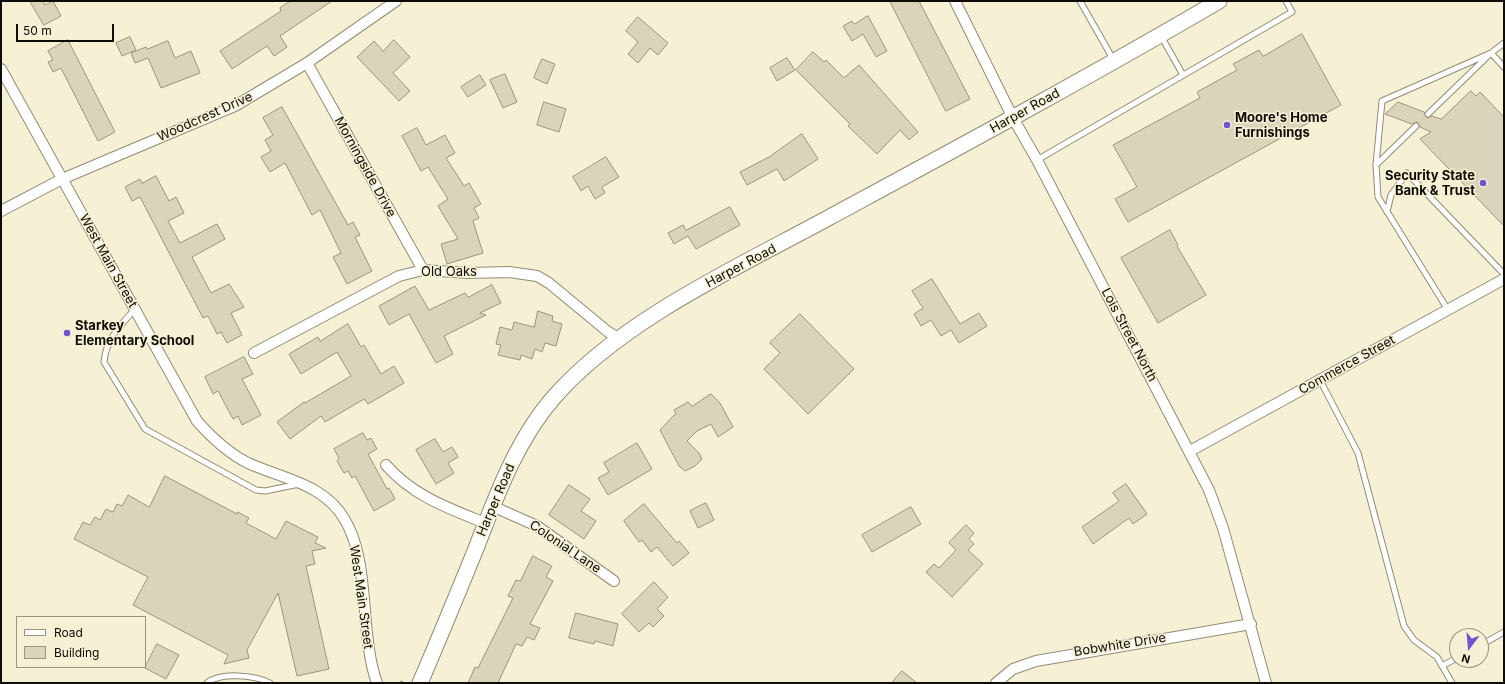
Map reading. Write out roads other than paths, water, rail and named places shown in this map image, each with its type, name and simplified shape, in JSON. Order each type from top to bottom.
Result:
[{"type":"main road","name":"Harper Road","points":[[420,683],[507,470],[536,420],[555,396],[575,376],[619,339],[678,300],[1013,118],[1219,1]]},
{"type":"street","name":"Woodcrest Drive","points":[[1,211],[62,179],[235,106],[307,63],[396,1]]},
{"type":"street","name":"Lois Street North","points":[[955,1],[1013,118],[1037,160],[1190,451],[1217,507],[1251,624],[1266,683]]},
{"type":"street","name":"Morningside Drive","points":[[307,63],[423,270]]},
{"type":"street","name":"West Main Street","points":[[1,69],[197,421],[219,444],[247,462],[302,483],[324,496],[337,507],[346,520],[352,534],[362,582],[368,647],[377,683]]},
{"type":"street","name":"Old Oaks","points":[[254,353],[399,276],[423,270],[468,273],[509,272],[537,276],[549,283],[607,331],[619,339]]},
{"type":"street","name":"Commerce Street","points":[[1190,451],[1504,279]]},
{"type":"street","points":[[386,465],[399,480],[420,494],[486,523]]},
{"type":"street","name":"Colonial Lane","points":[[492,506],[538,526],[614,581]]},
{"type":"street","name":"Bobwhite Drive","points":[[996,683],[1013,669],[1036,660],[1251,624]]},
{"type":"lane","points":[[1080,1],[1114,61]]},
{"type":"lane","points":[[1037,160],[1292,12],[1286,1]]},
{"type":"lane","points":[[1161,35],[1183,75]]},
{"type":"lane","points":[[1428,114],[1491,53],[1504,43]]},
{"type":"lane","points":[[1491,53],[1504,67]]},
{"type":"lane","points":[[1448,310],[1378,197],[1376,165],[1382,100],[1491,53]]},
{"type":"lane","points":[[1376,165],[1416,126]]},
{"type":"lane","points":[[1387,212],[1391,195],[1407,174],[1504,274]]},
{"type":"lane","points":[[135,310],[113,334],[105,353],[104,362],[145,429],[256,490],[265,491],[302,483]]},
{"type":"lane","points":[[1320,380],[1358,453],[1404,626],[1414,640],[1437,657],[1452,683]]},
{"type":"lane","points":[[1489,640],[1504,632]]},
{"type":"lane","points":[[1442,666],[1449,662]]},
{"type":"lane","points":[[207,683],[213,678],[250,676],[270,683]]},
{"type":"place","name":"Moore's Home Furnishings","points":[[1227,125]]},
{"type":"place","name":"Security State Bank & Trust","points":[[1483,183]]},
{"type":"place","name":"Starkey Elementary School","points":[[67,333]]}]
